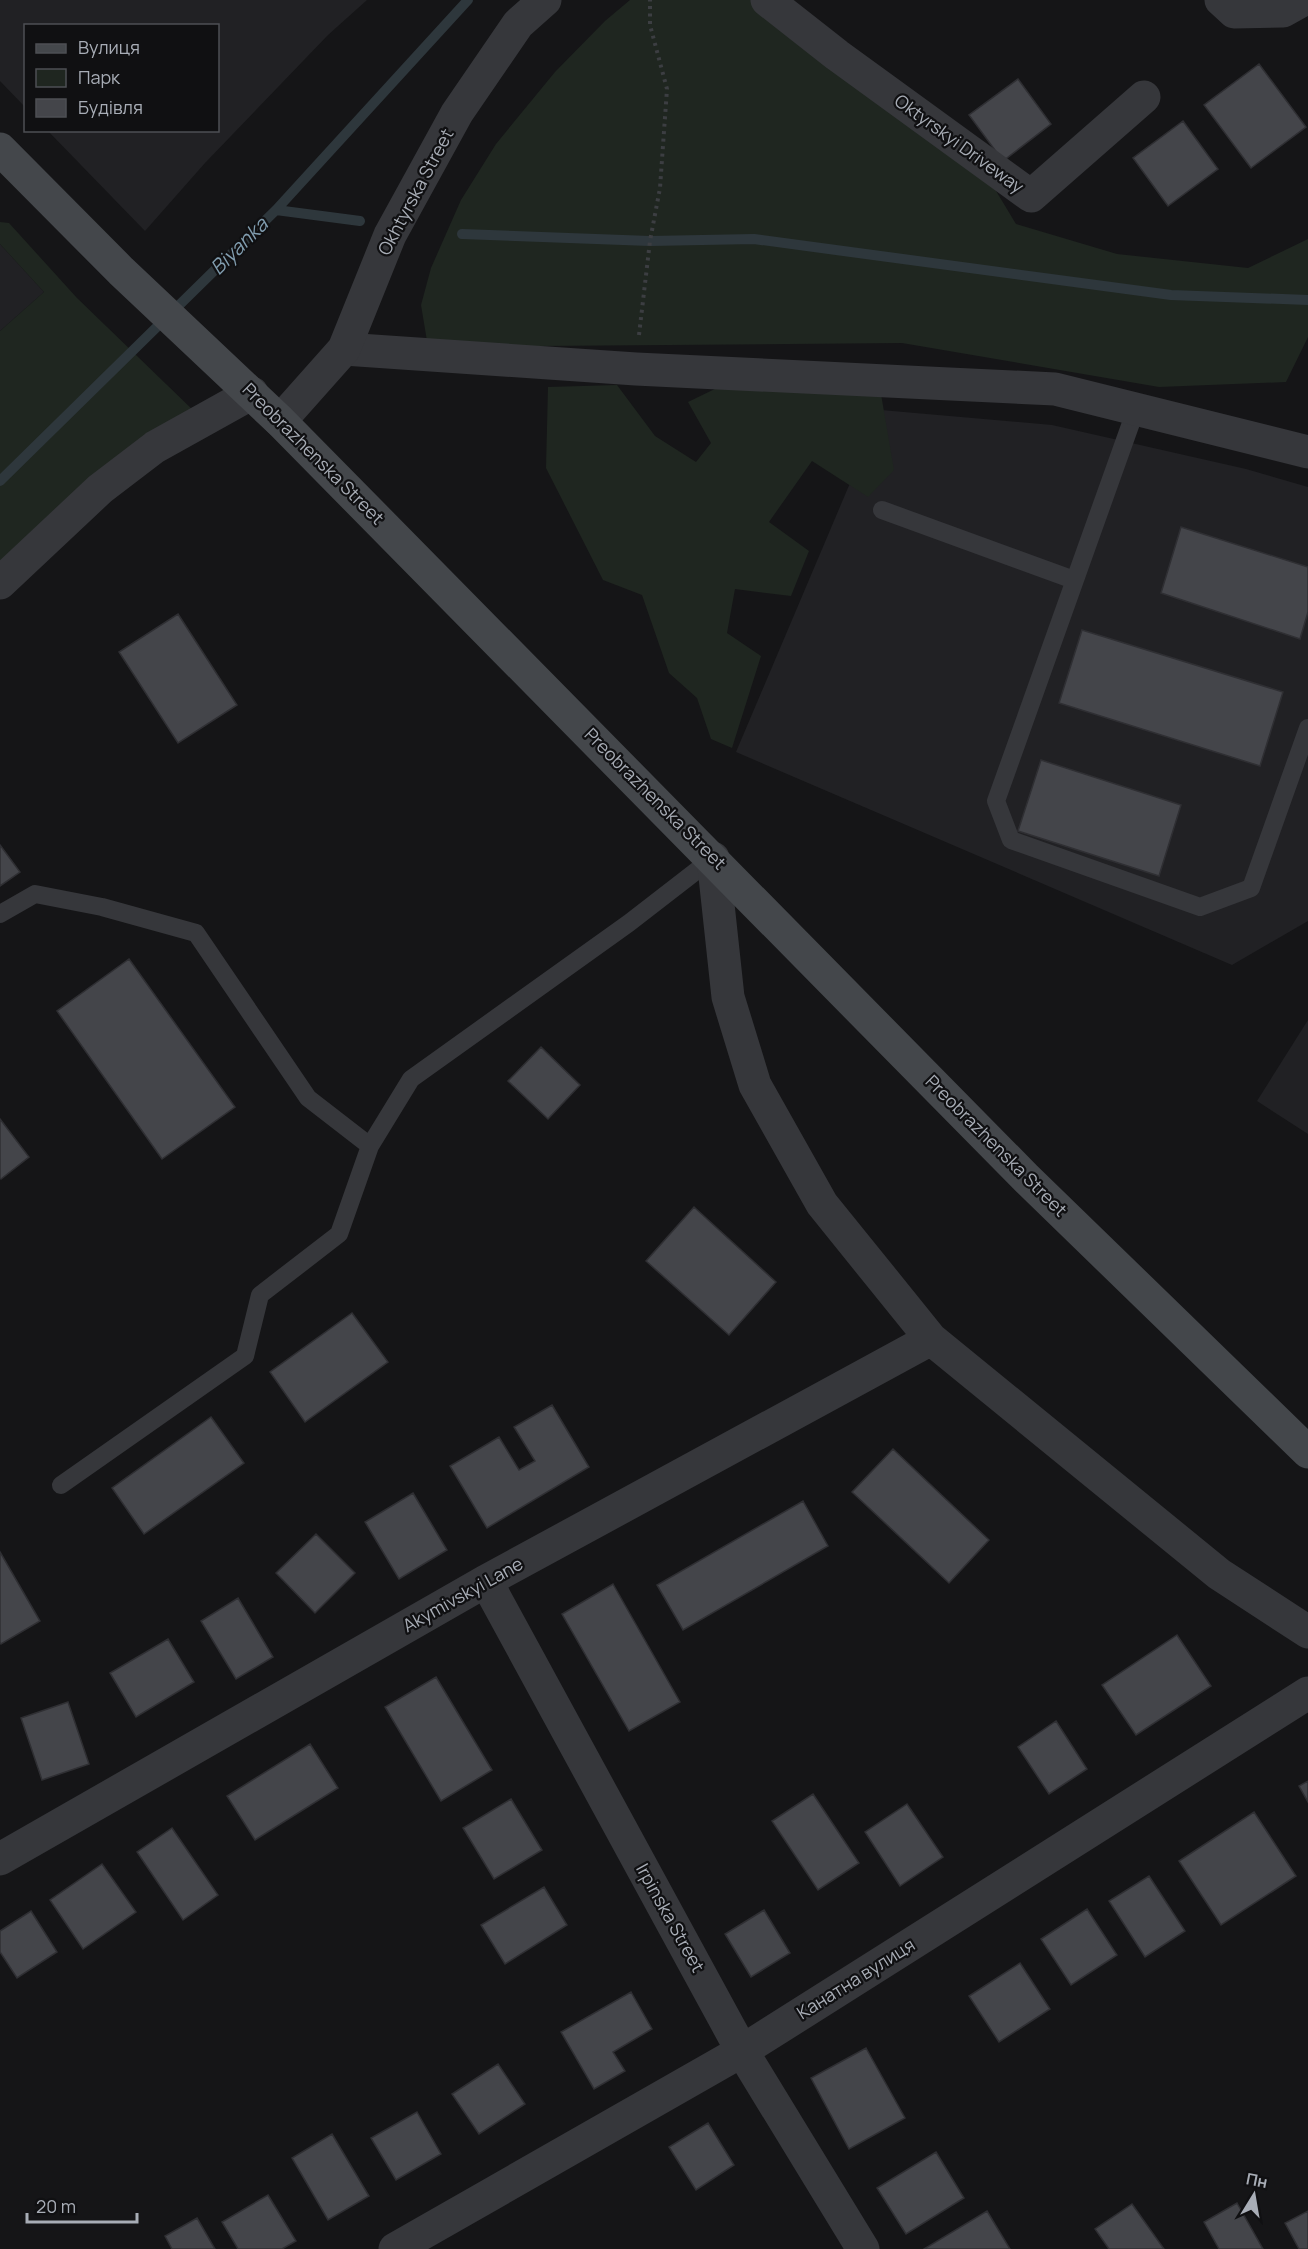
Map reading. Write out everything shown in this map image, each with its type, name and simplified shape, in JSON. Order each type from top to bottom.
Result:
[{"type":"main road","name":"Preobrazhenska Street","points":[[0,149],[121,271],[280,420],[1025,1177],[1308,1452]]},
{"type":"street","name":"Okhtyrska Street","points":[[280,420],[344,349],[390,235],[457,113],[518,24],[545,0]]},
{"type":"street","name":"Oktyrskyi Driveway","points":[[767,0],[837,55],[1031,196],[1144,97]]},
{"type":"street","points":[[1221,0],[1234,12],[1282,11],[1302,0]]},
{"type":"street","points":[[344,349],[636,369],[1054,389],[1293,449]]},
{"type":"street","points":[[0,583],[100,489],[155,447],[252,393]]},
{"type":"street","points":[[713,858],[728,997],[755,1085],[822,1204],[932,1339],[1219,1574],[1308,1632]]},
{"type":"street","name":"Akymivskyi Lane","points":[[0,1859],[486,1581],[932,1339]]},
{"type":"street","name":"Irpinska Street","points":[[486,1581],[742,2051],[863,2249]]},
{"type":"street","name":"Канатна вулиця","points":[[395,2249],[742,2051],[1308,1693]]},
{"type":"lane","points":[[1136,409],[996,801],[1011,840],[1200,907],[1251,888],[1308,728]]},
{"type":"lane","points":[[882,510],[1074,580]]},
{"type":"lane","points":[[61,1485],[245,1356],[260,1295],[339,1234],[370,1146],[411,1078],[629,923],[713,858]]},
{"type":"lane","points":[[0,914],[35,894],[102,907],[196,933],[308,1098],[370,1146]]},
{"type":"path","points":[[636,369],[650,241],[660,188],[667,89],[650,25],[650,0]]},
{"type":"shaded area","points":[[0,0],[367,0],[328,35],[205,163],[145,231],[49,132],[219,132],[219,24],[24,24],[24,106],[0,81]]},
{"type":"shaded area","points":[[0,244],[44,292],[0,331]]},
{"type":"shaded area","points":[[881,410],[1052,425],[1246,469],[1308,487],[1308,921],[1232,965],[736,752]]},
{"type":"shaded area","points":[[1308,1020],[1308,1134],[1257,1101]]},
{"type":"green space","points":[[630,0],[754,0],[990,181],[1016,224],[1117,254],[1248,268],[1308,239],[1308,337],[1286,382],[1159,387],[902,343],[428,347],[421,305],[431,268],[461,200],[496,144],[555,72],[605,21]]},
{"type":"green space","points":[[0,222],[9,223],[77,298],[196,413],[0,567],[0,331],[44,292],[0,244]]},
{"type":"green space","points":[[617,385],[655,436],[696,462],[711,443],[688,402],[723,385],[881,394],[894,470],[868,497],[812,461],[769,522],[809,551],[791,596],[735,589],[727,633],[761,656],[732,748],[711,739],[697,698],[669,673],[642,595],[603,580],[546,468],[548,387]]},
{"type":"building","points":[[1259,64],[1306,127],[1251,168],[1204,105]]},
{"type":"building","points":[[1018,79],[1051,124],[1003,161],[969,115]]},
{"type":"building","points":[[1183,121],[1218,169],[1168,206],[1133,158]]},
{"type":"building","points":[[1181,527],[1308,567],[1308,612],[1300,639],[1161,593]]},
{"type":"building","points":[[178,614],[237,705],[178,743],[119,652]]},
{"type":"building","points":[[1082,630],[1283,692],[1260,766],[1059,703]]},
{"type":"building","points":[[1041,760],[1181,805],[1159,876],[1018,831]]},
{"type":"building","points":[[0,845],[20,872],[0,886]]},
{"type":"building","points":[[129,959],[235,1107],[162,1159],[57,1011]]},
{"type":"building","points":[[541,1047],[580,1085],[548,1119],[508,1081]]},
{"type":"building","points":[[0,1119],[29,1157],[1,1179],[0,1178]]},
{"type":"building","points":[[694,1207],[776,1282],[729,1335],[646,1261]]},
{"type":"building","points":[[352,1313],[388,1362],[305,1422],[270,1372]]},
{"type":"building","points":[[552,1405],[589,1467],[487,1528],[450,1466],[499,1437],[519,1470],[535,1461],[514,1427]]},
{"type":"building","points":[[211,1417],[244,1463],[144,1534],[112,1488]]},
{"type":"building","points":[[893,1449],[989,1540],[949,1583],[852,1492]]},
{"type":"building","points":[[413,1493],[447,1550],[399,1579],[365,1522]]},
{"type":"building","points":[[803,1501],[828,1546],[683,1630],[657,1585]]},
{"type":"building","points":[[316,1534],[355,1573],[315,1613],[276,1573]]},
{"type":"building","points":[[0,1552],[40,1621],[1,1644],[0,1642]]},
{"type":"building","points":[[613,1584],[680,1702],[629,1731],[562,1614]]},
{"type":"building","points":[[238,1598],[273,1657],[236,1679],[201,1621]]},
{"type":"building","points":[[1177,1635],[1211,1686],[1136,1735],[1102,1685]]},
{"type":"building","points":[[168,1639],[194,1682],[136,1717],[110,1673]]},
{"type":"building","points":[[436,1677],[492,1770],[441,1801],[385,1707]]},
{"type":"building","points":[[68,1702],[89,1764],[42,1780],[21,1718]]},
{"type":"building","points":[[1056,1721],[1087,1769],[1049,1794],[1018,1747]]},
{"type":"building","points":[[310,1744],[338,1788],[255,1840],[227,1796]]},
{"type":"building","points":[[1308,1781],[1308,1802],[1299,1786]]},
{"type":"building","points":[[813,1794],[859,1863],[818,1890],[772,1821]]},
{"type":"building","points":[[511,1799],[542,1850],[494,1879],[463,1828]]},
{"type":"building","points":[[907,1804],[943,1857],[900,1886],[865,1832]]},
{"type":"building","points":[[1254,1812],[1296,1876],[1221,1925],[1179,1861]]},
{"type":"building","points":[[172,1828],[218,1895],[183,1920],[137,1852]]},
{"type":"building","points":[[102,1864],[136,1912],[83,1949],[50,1900]]},
{"type":"building","points":[[1149,1876],[1185,1931],[1145,1957],[1109,1901]]},
{"type":"building","points":[[544,1887],[567,1925],[505,1964],[481,1925]]},
{"type":"building","points":[[1087,1909],[1117,1955],[1071,1985],[1041,1939]]},
{"type":"building","points":[[764,1910],[790,1953],[751,1977],[725,1934]]},
{"type":"building","points":[[31,1911],[57,1952],[17,1978],[0,1952],[0,1931]]},
{"type":"building","points":[[1020,1963],[1050,2009],[999,2042],[969,1996]]},
{"type":"building","points":[[631,1992],[652,2029],[613,2052],[625,2071],[594,2089],[561,2032]]},
{"type":"building","points":[[866,2048],[905,2118],[849,2149],[811,2078]]},
{"type":"building","points":[[498,2064],[525,2104],[479,2134],[452,2094]]},
{"type":"building","points":[[417,2112],[441,2154],[396,2180],[371,2138]]},
{"type":"building","points":[[708,2123],[734,2165],[696,2190],[669,2147]]},
{"type":"building","points":[[332,2134],[369,2196],[328,2220],[292,2158]]},
{"type":"building","points":[[936,2152],[964,2198],[906,2234],[877,2188]]},
{"type":"building","points":[[268,2195],[296,2241],[282,2249],[238,2249],[222,2222]]},
{"type":"building","points":[[1237,2203],[1263,2249],[1219,2249],[1204,2222]]},
{"type":"building","points":[[1132,2204],[1164,2249],[1109,2249],[1095,2229]]},
{"type":"building","points":[[987,2211],[1010,2249],[924,2249]]},
{"type":"building","points":[[1308,2211],[1308,2249],[1299,2249],[1285,2223]]},
{"type":"building","points":[[197,2218],[215,2249],[172,2249],[165,2236]]},
{"type":"waterway","name":"Biyanka","points":[[0,481],[276,210],[468,0]]},
{"type":"waterway","points":[[276,210],[360,221]]},
{"type":"waterway","points":[[462,234],[650,241],[754,239],[1171,295],[1308,300]]}]
